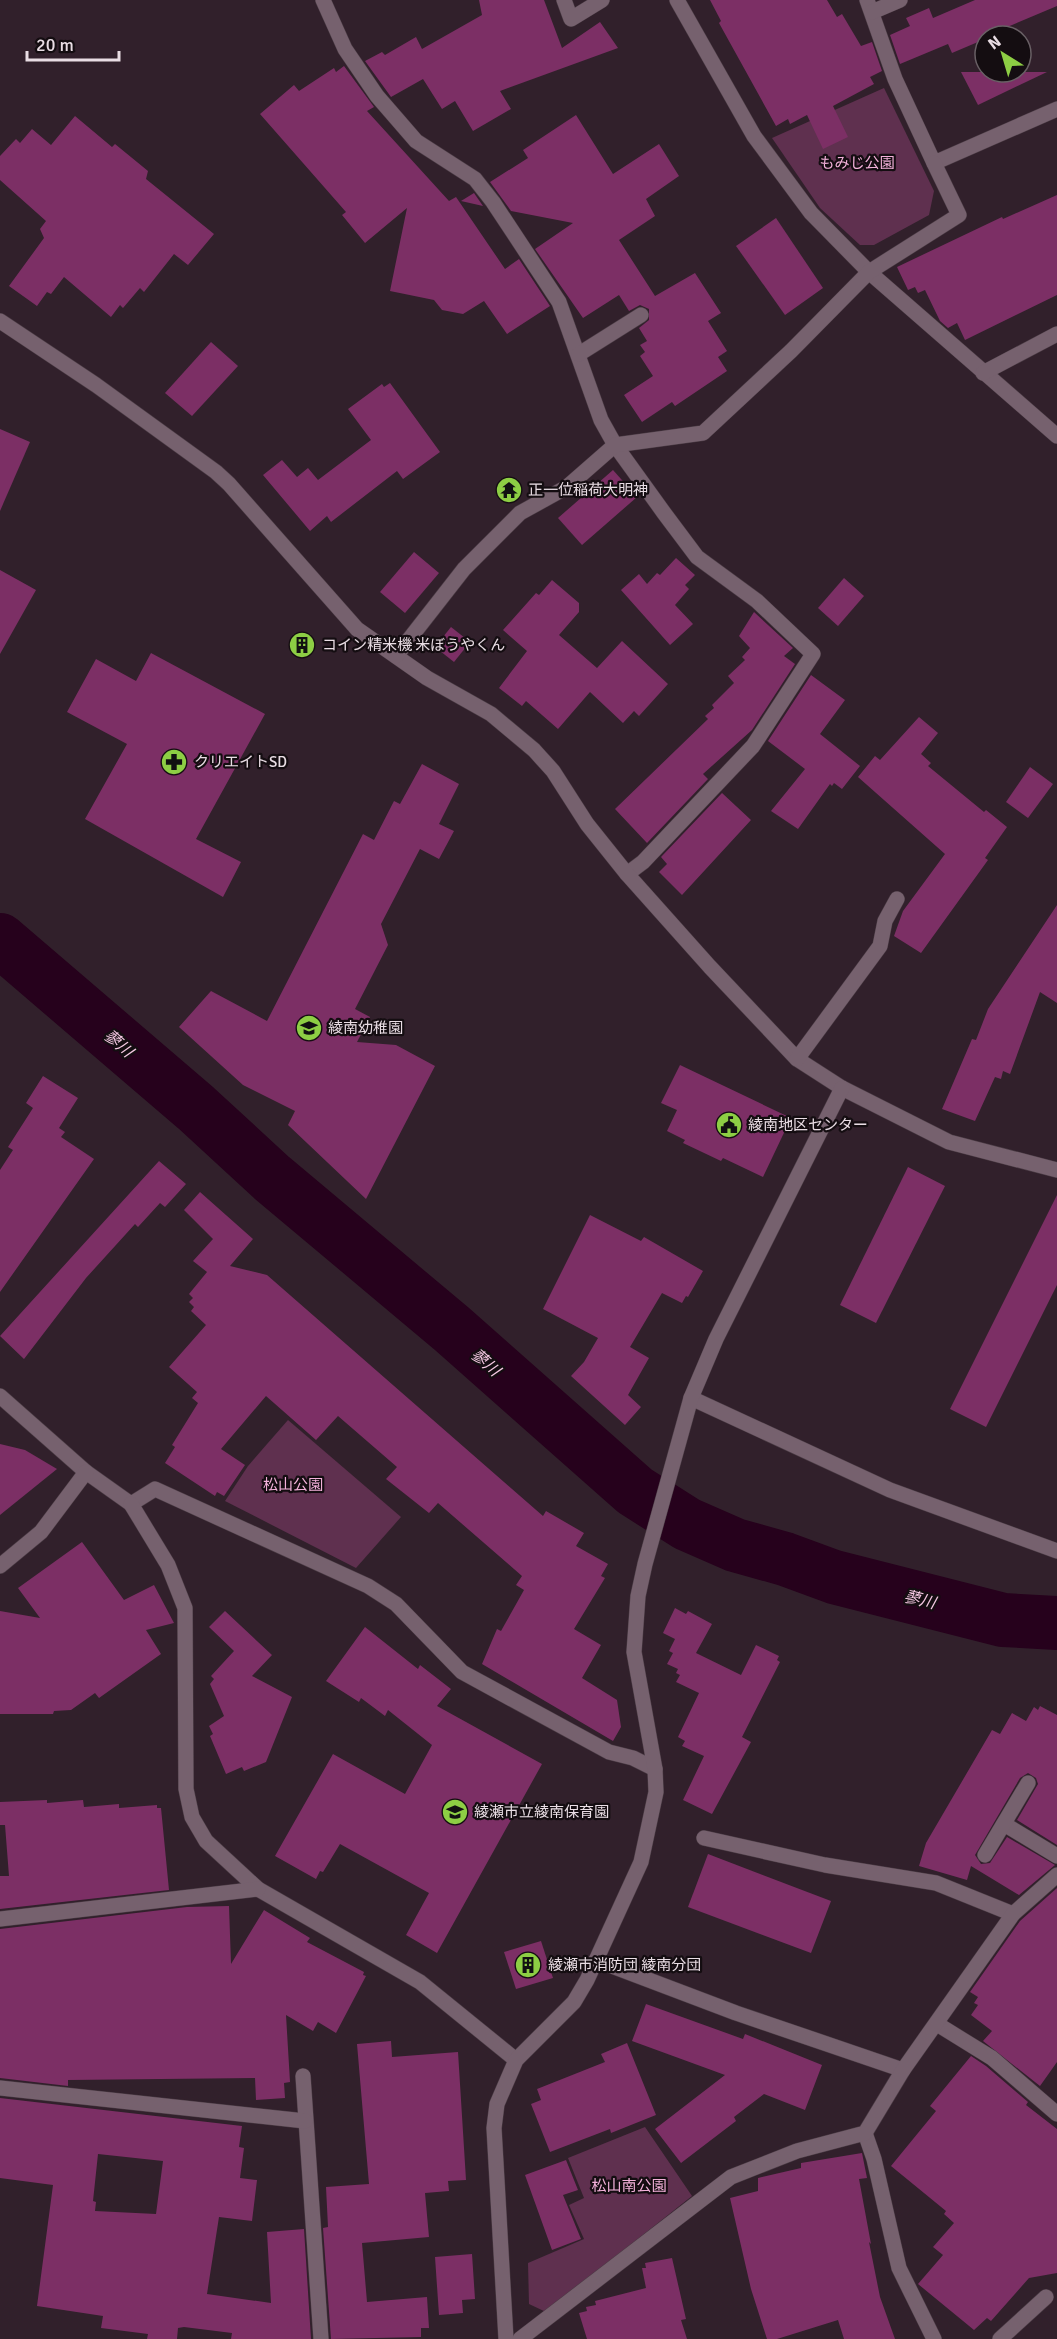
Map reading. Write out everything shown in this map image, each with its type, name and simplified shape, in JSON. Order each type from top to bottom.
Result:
[{"type":"street","points":[[322,0],[345,49],[377,96],[416,141],[476,178],[493,202],[559,302],[601,420],[615,445],[697,557],[757,601],[813,654],[753,746],[643,862],[627,874]]},
{"type":"street","points":[[564,0],[571,19],[602,0]]},
{"type":"street","points":[[677,0],[754,136],[811,213],[869,272],[1057,435]]},
{"type":"street","points":[[396,656],[464,569],[520,513],[567,487],[615,445],[703,433],[791,351],[869,272],[959,215],[895,79],[870,6],[900,0]]},
{"type":"street","points":[[934,163],[1057,109]]},
{"type":"street","points":[[579,354],[641,315]]},
{"type":"street","points":[[0,321],[105,391],[216,472],[230,484],[342,615],[373,643],[427,678],[491,714],[534,750],[553,771],[587,824],[627,874],[710,968],[797,1059],[842,1088],[950,1142],[1057,1170]]},
{"type":"street","points":[[983,373],[1057,334]]},
{"type":"street","points":[[797,1059],[880,946],[885,921],[897,899]]},
{"type":"street","points":[[506,2339],[494,2128],[497,2104],[516,2060],[574,2002],[641,1862],[656,1792],[655,1769],[634,1652],[638,1596],[648,1555],[691,1398],[716,1339],[842,1088]]},
{"type":"street","points":[[0,1396],[86,1472],[131,1504],[168,1565],[185,1608],[186,1789],[192,1817],[206,1841],[258,1889],[420,1982],[516,2060]]},
{"type":"street","points":[[691,1398],[890,1490],[1057,1551]]},
{"type":"street","points":[[0,1566],[41,1532],[86,1472]]},
{"type":"street","points":[[131,1504],[155,1488],[368,1586],[396,1604],[462,1672],[609,1752],[633,1758],[655,1769]]},
{"type":"street","points":[[985,1855],[1028,1783]]},
{"type":"street","points":[[1004,1824],[1057,1856]]},
{"type":"street","points":[[704,1838],[825,1865],[936,1883],[1013,1914]]},
{"type":"street","points":[[520,2339],[731,2177],[797,2151],[865,2133],[903,2070],[1013,1914],[1057,1875]]},
{"type":"street","points":[[0,1919],[258,1889]]},
{"type":"street","points":[[596,1960],[736,2013],[903,2070]]},
{"type":"street","points":[[937,2024],[992,2058],[1057,2114]]},
{"type":"street","points":[[303,2076],[304,2121],[321,2339]]},
{"type":"street","points":[[0,2088],[304,2121]]},
{"type":"street","points":[[865,2133],[874,2159],[899,2268],[934,2339]]},
{"type":"street","points":[[1000,2339],[1046,2297]]},
{"type":"green space","name":"もみじ公園","points":[[884,88],[934,191],[929,215],[874,245],[860,245],[820,208],[772,138]]},
{"type":"green space","name":"松山公園","points":[[288,1420],[401,1517],[356,1568],[225,1501],[248,1466]]},
{"type":"green space","name":"松山南公園","points":[[645,2127],[692,2196],[546,2312],[529,2304],[528,2263],[584,2239],[569,2205],[584,2198],[568,2158]]},
{"type":"building","points":[[479,0],[544,0],[562,48],[600,22],[618,48],[500,91],[511,109],[473,131],[455,101],[442,109],[423,79],[391,97],[365,61],[382,52],[385,55],[416,37],[422,49],[482,15]]},
{"type":"building","points":[[710,0],[827,0],[837,17],[842,14],[861,46],[872,42],[882,71],[870,77],[874,84],[833,106],[848,137],[823,149],[807,115],[790,124],[788,119],[776,126],[719,23],[721,21]]},
{"type":"building","points":[[975,0],[1057,0],[1057,6],[1014,24],[973,24],[973,44],[952,53],[948,44],[900,64],[890,35],[910,26],[906,18],[929,8],[933,18]]},
{"type":"building","points":[[344,66],[374,107],[367,111],[449,201],[456,197],[505,269],[519,259],[550,306],[507,334],[484,301],[463,314],[442,310],[434,300],[390,291],[407,208],[365,243],[342,215],[346,212],[260,114],[294,85],[299,91],[334,68],[336,72]]},
{"type":"building","points":[[961,72],[973,72],[973,84],[1022,84],[978,105]]},
{"type":"building","points":[[1033,72],[1047,72],[1033,79]]},
{"type":"building","points":[[576,115],[613,174],[659,144],[679,176],[646,199],[655,216],[619,240],[655,296],[695,273],[721,313],[708,321],[727,351],[718,357],[727,371],[675,406],[672,402],[642,422],[624,395],[653,376],[640,356],[645,352],[640,345],[647,341],[639,328],[649,320],[649,309],[640,305],[629,311],[619,295],[583,318],[535,249],[573,223],[511,211],[490,182],[528,158],[523,150]]},
{"type":"building","points":[[75,116],[112,147],[115,144],[148,171],[146,179],[214,234],[188,265],[174,254],[144,292],[140,288],[123,308],[120,305],[111,317],[64,277],[51,294],[47,292],[37,306],[9,286],[44,238],[40,229],[46,221],[0,180],[0,156],[16,139],[20,143],[32,129],[51,145]]},
{"type":"building","points":[[474,193],[483,206],[461,201]]},
{"type":"building","points":[[1057,195],[1057,295],[965,340],[957,323],[948,328],[940,321],[925,290],[918,293],[915,287],[908,290],[897,267],[1002,217],[1003,219]]},
{"type":"building","points":[[776,218],[823,288],[785,315],[736,246]]},
{"type":"building","points":[[211,342],[238,366],[192,416],[165,393]]},
{"type":"building","points":[[390,383],[440,452],[403,479],[397,471],[331,522],[327,516],[310,531],[263,475],[282,460],[297,477],[308,468],[318,480],[371,440],[348,409],[382,384],[384,387]]},
{"type":"building","points":[[0,429],[30,442],[0,511]]},
{"type":"building","points":[[613,470],[637,497],[582,545],[558,518]]},
{"type":"building","points":[[414,552],[439,573],[405,613],[380,592]]},
{"type":"building","points":[[676,558],[695,575],[685,585],[689,589],[675,605],[693,624],[670,645],[621,590],[639,574],[647,584],[657,573],[660,575]]},
{"type":"building","points":[[0,570],[36,590],[0,654]]},
{"type":"building","points":[[844,578],[864,596],[838,626],[818,608]]},
{"type":"building","points":[[552,580],[579,603],[579,612],[559,635],[597,668],[622,641],[668,684],[639,716],[634,711],[623,723],[590,692],[558,729],[526,701],[522,706],[499,688],[527,651],[503,630],[536,593],[539,595]]},
{"type":"building","points":[[754,612],[793,648],[784,656],[795,664],[752,730],[703,774],[708,779],[647,843],[615,809],[708,719],[705,716],[714,708],[712,705],[734,683],[728,676],[745,660],[742,657],[750,648],[739,636]]},
{"type":"building","points":[[451,627],[470,642],[454,662],[435,647]]},
{"type":"building","points":[[151,653],[265,714],[196,839],[241,862],[223,897],[85,819],[127,744],[67,712],[96,659],[136,681]]},
{"type":"building","points":[[811,675],[845,700],[820,734],[860,766],[842,789],[834,783],[832,786],[830,784],[798,829],[771,811],[805,769],[768,741]]},
{"type":"building","points":[[919,717],[938,733],[921,754],[931,763],[928,766],[984,812],[986,810],[1007,827],[985,858],[988,860],[921,953],[894,936],[903,911],[945,854],[858,777],[875,756],[880,760]]},
{"type":"building","points":[[422,764],[459,784],[439,824],[454,831],[439,859],[420,849],[381,924],[388,945],[355,1009],[370,1017],[357,1042],[396,1045],[435,1066],[366,1199],[288,1125],[295,1111],[243,1085],[179,1027],[211,991],[267,1021],[363,834],[374,840],[394,801],[400,804]]},
{"type":"building","points":[[1030,767],[1053,784],[1028,818],[1006,802]]},
{"type":"building","points":[[722,793],[751,820],[682,895],[659,872],[667,864],[661,857]]},
{"type":"building","points":[[1057,905],[1057,1003],[1040,992],[1010,1074],[1003,1071],[1001,1079],[995,1077],[975,1121],[942,1109],[972,1039],[976,1040],[988,1009]]},
{"type":"building","name":"綾南地区センター","points":[[680,1065],[791,1118],[763,1177],[723,1158],[721,1161],[683,1143],[685,1140],[667,1131],[677,1110],[661,1103]]},
{"type":"building","points":[[43,1076],[78,1098],[59,1128],[65,1132],[61,1137],[94,1159],[0,1292],[0,1170],[13,1150],[8,1147],[33,1108],[26,1103]]},
{"type":"building","points":[[159,1161],[186,1184],[165,1207],[160,1203],[138,1227],[135,1224],[86,1278],[24,1359],[0,1336]]},
{"type":"building","points":[[908,1167],[945,1186],[876,1323],[840,1305]]},
{"type":"building","points":[[200,1192],[253,1239],[230,1266],[267,1275],[543,1516],[546,1511],[584,1533],[576,1546],[608,1564],[601,1576],[605,1578],[574,1629],[601,1645],[582,1678],[617,1700],[621,1727],[613,1741],[482,1664],[497,1629],[501,1631],[524,1590],[516,1585],[522,1576],[438,1503],[429,1513],[386,1479],[397,1467],[338,1416],[316,1440],[266,1396],[221,1449],[245,1465],[224,1496],[217,1492],[215,1496],[165,1463],[175,1447],[172,1445],[198,1403],[192,1398],[197,1392],[169,1367],[206,1325],[191,1311],[194,1307],[189,1302],[193,1298],[189,1294],[207,1272],[193,1261],[213,1239],[184,1210]]},
{"type":"building","points":[[1057,1195],[1057,1285],[986,1427],[950,1409]]},
{"type":"building","points":[[590,1215],[641,1241],[644,1237],[703,1271],[682,1303],[662,1293],[630,1347],[649,1358],[628,1395],[641,1407],[625,1425],[571,1376],[584,1362],[598,1338],[543,1309]]},
{"type":"building","points":[[0,1444],[25,1450],[57,1469],[0,1515]]},
{"type":"building","points":[[82,1542],[124,1600],[154,1585],[174,1623],[146,1630],[161,1654],[99,1698],[95,1693],[71,1710],[54,1711],[53,1714],[0,1714],[0,1611],[40,1618],[18,1588]]},
{"type":"building","points":[[675,1608],[686,1614],[688,1611],[712,1624],[696,1653],[741,1675],[756,1645],[779,1656],[777,1660],[780,1662],[742,1737],[751,1742],[712,1814],[683,1800],[704,1756],[682,1746],[685,1741],[678,1737],[699,1693],[676,1682],[680,1675],[676,1673],[678,1669],[667,1664],[673,1653],[669,1651],[675,1639],[663,1633]]},
{"type":"building","points":[[225,1611],[272,1655],[252,1676],[292,1697],[266,1762],[244,1771],[242,1767],[226,1774],[210,1736],[213,1734],[209,1726],[224,1716],[210,1684],[214,1679],[211,1676],[234,1651],[209,1627]]},
{"type":"building","points":[[365,1627],[418,1669],[420,1665],[451,1689],[437,1706],[542,1764],[437,1953],[406,1935],[429,1893],[340,1844],[323,1872],[320,1871],[316,1879],[275,1856],[333,1754],[405,1794],[432,1745],[388,1710],[385,1716],[361,1698],[359,1702],[326,1681]]},
{"type":"building","points":[[1040,1706],[1057,1715],[1057,1845],[1017,1820],[1038,1784],[1036,1778],[1028,1773],[1020,1778],[975,1855],[981,1864],[990,1863],[1007,1837],[1055,1865],[1019,1895],[971,1866],[967,1880],[919,1866],[926,1843],[992,1730],[1000,1734],[1012,1713],[1026,1721],[1034,1707],[1038,1710]]},
{"type":"building","points":[[47,1800],[47,1803],[83,1800],[84,1807],[119,1804],[119,1808],[157,1805],[157,1808],[161,1808],[169,1890],[0,1909],[0,1876],[9,1876],[5,1825],[0,1825],[0,1802]]},
{"type":"building","points":[[708,1854],[831,1901],[811,1953],[688,1907]]},
{"type":"building","points":[[1057,1888],[1057,2062],[1040,2086],[983,2041],[992,2031],[971,2015],[978,2005],[974,2003],[978,1997],[970,1992],[1020,1921]]},
{"type":"building","points":[[229,1906],[231,1964],[264,1910],[310,1938],[307,1942],[364,1972],[363,1975],[366,1976],[336,2033],[318,2022],[313,2031],[286,2015],[290,2082],[284,2083],[285,2098],[256,2100],[255,2078],[68,2080],[68,2086],[0,2078],[0,1929],[187,1907]]},
{"type":"building","name":"綾瀬市消防団 綾南分団","points":[[541,1941],[553,1978],[516,1989],[504,1952]]},
{"type":"building","points":[[646,2004],[743,2039],[745,2034],[822,2065],[805,2110],[764,2094],[734,2117],[736,2121],[681,2163],[655,2129],[725,2075],[632,2041]]},
{"type":"building","points":[[391,2041],[392,2057],[458,2052],[466,2180],[448,2181],[449,2191],[425,2193],[429,2237],[362,2243],[367,2302],[427,2297],[429,2328],[421,2328],[421,2337],[331,2339],[323,2228],[328,2227],[326,2187],[369,2184],[357,2044]]},
{"type":"building","points":[[627,2043],[656,2115],[611,2133],[610,2129],[550,2152],[531,2104],[541,2100],[537,2089],[605,2062],[601,2054]]},
{"type":"building","points":[[971,2056],[986,2066],[1028,2102],[1026,2105],[1057,2129],[1057,2273],[1029,2278],[991,2321],[987,2318],[974,2330],[918,2284],[943,2255],[933,2247],[954,2223],[944,2214],[946,2211],[891,2166],[936,2111],[930,2106]]},
{"type":"building","points":[[0,2098],[242,2126],[239,2147],[244,2148],[240,2178],[257,2180],[252,2221],[219,2217],[207,2294],[271,2303],[267,2232],[304,2229],[311,2339],[231,2339],[232,2333],[184,2327],[178,2328],[177,2339],[147,2339],[148,2334],[101,2328],[103,2316],[37,2306],[53,2185],[0,2178]],"holes":[[[98,2154],[163,2161],[156,2214],[95,2211],[96,2202],[93,2201]]]},
{"type":"building","points":[[862,2153],[867,2178],[859,2179],[871,2244],[869,2242],[880,2297],[895,2339],[844,2339],[838,2320],[777,2339],[767,2339],[751,2289],[730,2198],[758,2191],[758,2178],[801,2168],[801,2163]]},
{"type":"building","points":[[566,2160],[578,2190],[563,2195],[581,2239],[552,2250],[525,2175]]},
{"type":"building","points":[[472,2254],[475,2299],[462,2300],[463,2313],[439,2315],[435,2257]]},
{"type":"building","points":[[672,2258],[686,2319],[681,2320],[687,2339],[587,2339],[579,2313],[587,2311],[586,2307],[596,2305],[595,2301],[646,2288],[642,2268],[646,2268],[645,2263]]},
{"type":"waterway","name":"蓼川","points":[[0,940],[196,1108],[272,1178],[452,1329],[635,1491],[687,1524],[735,1545],[785,1559],[834,1577],[1003,1620],[1057,1623]]},
{"type":"place","name":"正一位稲荷大明神","points":[[509,490]]},
{"type":"place","name":"コイン精米機 米ぼうやくん","points":[[302,645]]},
{"type":"place","name":"クリエイトSD","points":[[174,762]]},
{"type":"place","name":"綾南幼稚園","points":[[309,1028]]},
{"type":"place","name":"綾南地区センター","points":[[729,1125]]},
{"type":"place","name":"綾瀬市立綾南保育園","points":[[455,1812]]},
{"type":"place","name":"綾瀬市消防団 綾南分団","points":[[528,1965]]}]
